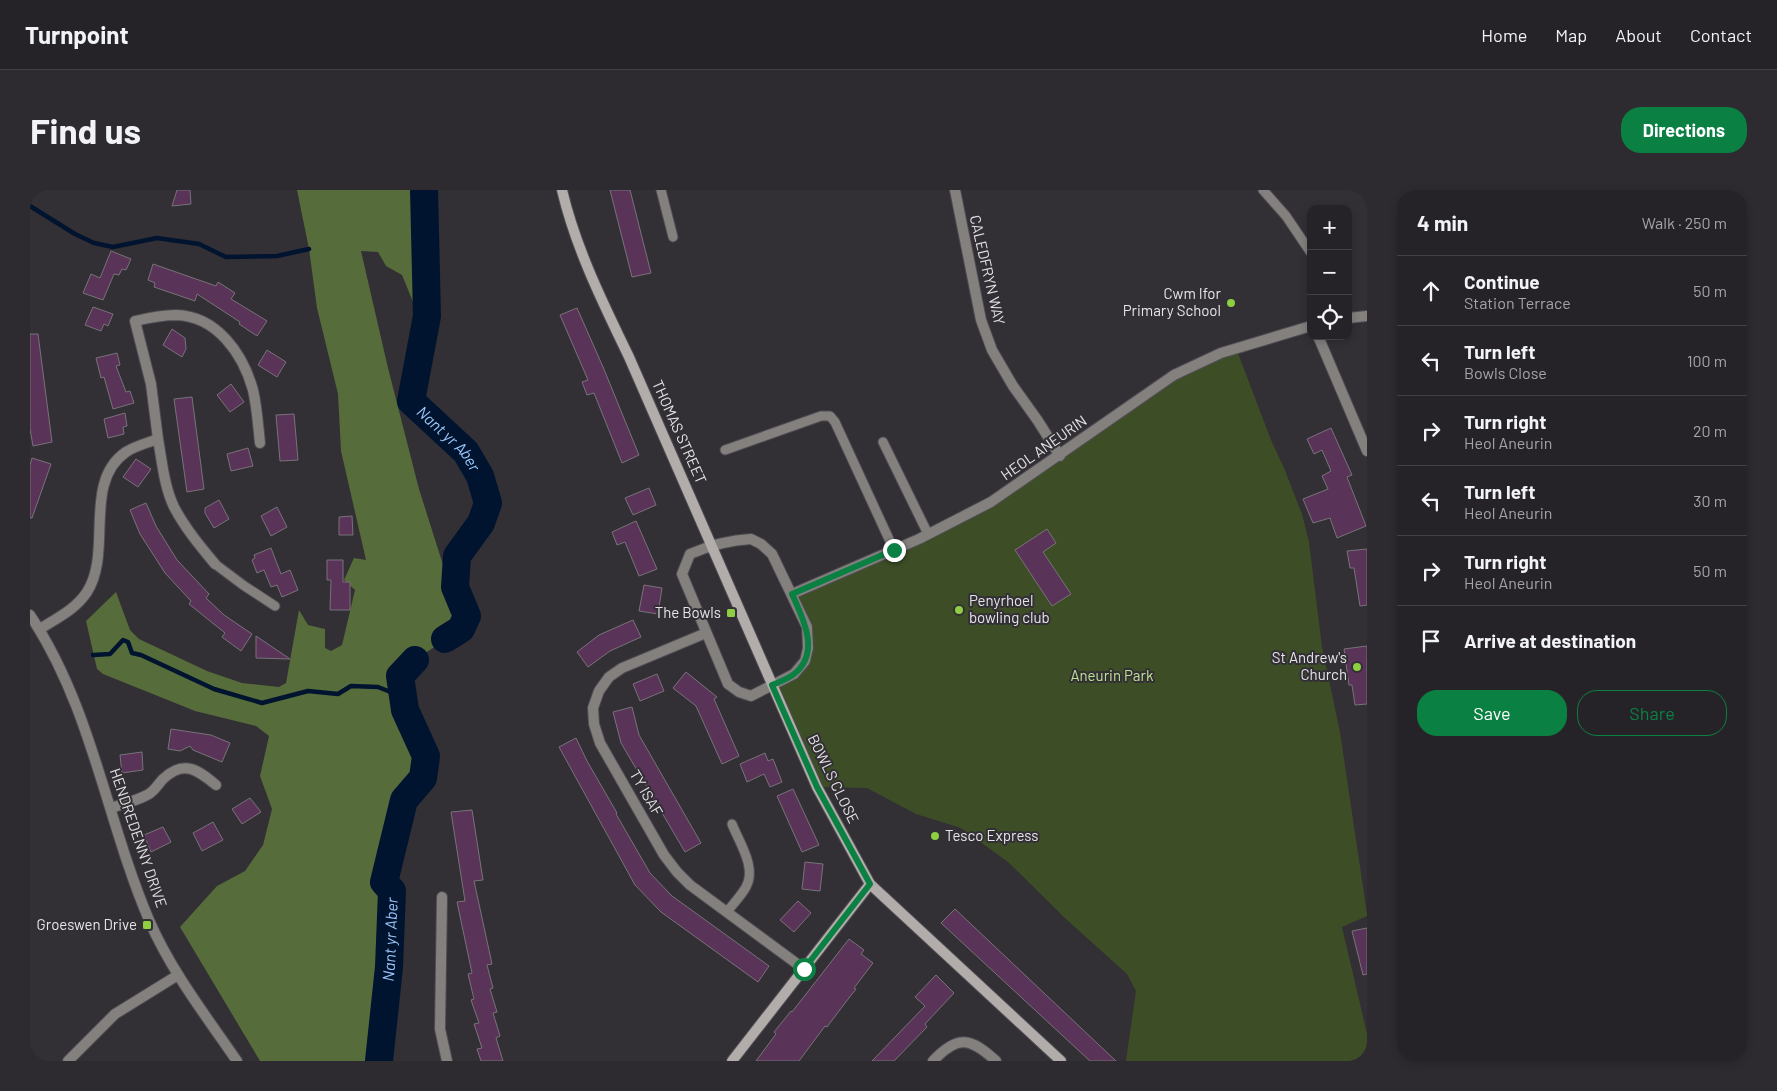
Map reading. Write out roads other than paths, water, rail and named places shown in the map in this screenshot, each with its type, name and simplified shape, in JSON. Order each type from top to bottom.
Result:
[{"type":"main road","name":"THOMAS STREET","points":[[562,190],[582,255],[603,305],[629,357],[772,685]]},
{"type":"main road","name":"BOWLS CLOSE","points":[[772,685],[817,787],[870,884],[1061,1061]]},
{"type":"main road","points":[[732,1061],[870,884]]},
{"type":"street","name":"CALEDFRYN WAY","points":[[955,190],[981,320],[992,350],[1013,386],[1038,420],[1060,456]]},
{"type":"street","points":[[215,564],[188,530],[173,506],[165,481],[152,391],[135,321],[178,315],[204,322],[216,329],[228,340],[248,374],[253,392],[260,443]]},
{"type":"street","points":[[1352,318],[1367,316]]},
{"type":"street","name":"HEOL ANEURIN","points":[[792,594],[894,550],[991,502],[1060,456],[1174,375],[1216,355],[1307,327]]},
{"type":"street","points":[[1320,340],[1367,451]]},
{"type":"street","points":[[40,629],[79,604],[92,583],[98,560],[102,492],[105,480],[111,470],[125,453],[158,439]]},
{"type":"street","points":[[751,539],[761,544],[772,554],[807,628],[808,648],[805,661],[794,674],[751,696],[739,692],[728,684],[682,574],[690,554],[711,544],[751,539]]},
{"type":"street","name":"HENDREDENNY DRIVE","points":[[30,615],[58,662],[74,696],[132,873],[150,921],[178,975],[237,1061]]},
{"type":"street","name":"TY ISAF","points":[[706,632],[622,668],[609,677],[599,692],[593,708],[594,724],[600,743],[664,856],[676,872],[690,885],[804,969]]},
{"type":"street","points":[[111,808],[147,795],[171,772],[182,768],[191,768],[198,771],[216,785]]},
{"type":"street","points":[[442,897],[440,1029],[447,1061]]},
{"type":"street","points":[[68,1061],[115,1014],[178,975]]},
{"type":"street","points":[[933,1061],[947,1047],[962,1042],[977,1045],[996,1061]]},
{"type":"lane","points":[[661,190],[673,237]]},
{"type":"lane","points":[[1263,190],[1286,216],[1309,250]]},
{"type":"lane","points":[[725,450],[820,416],[830,416],[835,422],[894,550]]},
{"type":"lane","points":[[883,442],[928,534]]},
{"type":"lane","points":[[215,564],[275,606]]},
{"type":"lane","points":[[727,912],[747,886],[750,875],[750,866],[732,824]]},
{"type":"waterway","name":"Nant yr Aber","points":[[424,190],[427,316],[411,401],[466,452],[480,476],[488,503],[481,523],[457,556],[455,587],[467,616],[461,629],[445,639]]},
{"type":"waterway","points":[[30,206],[75,234],[94,243],[113,247],[157,238],[199,244],[226,257],[277,256],[309,249]]},
{"type":"waterway","points":[[93,655],[110,654],[123,640],[128,642],[132,653],[141,655],[214,689],[262,703],[308,691],[338,694],[351,686],[378,687],[403,697]]},
{"type":"waterway","name":"Nant yr Aber","points":[[379,1061],[389,967],[392,891],[384,882],[404,800],[423,778],[426,756],[405,710],[400,676],[415,660]]},
{"type":"place","name":"Cwm Ifor Primary School","points":[[1231,303]]},
{"type":"place","name":"Penyrhoel bowling club","points":[[959,610]]},
{"type":"place","name":"The Bowls","points":[[731,613]]},
{"type":"place","name":"St Andrew's Church","points":[[1357,667]]},
{"type":"place","name":"Tesco Express","points":[[935,836]]},
{"type":"place","name":"Groeswen Drive","points":[[147,925]]},
{"type":"park label","name":"Aneurin Park","points":[[1112,676]]}]
